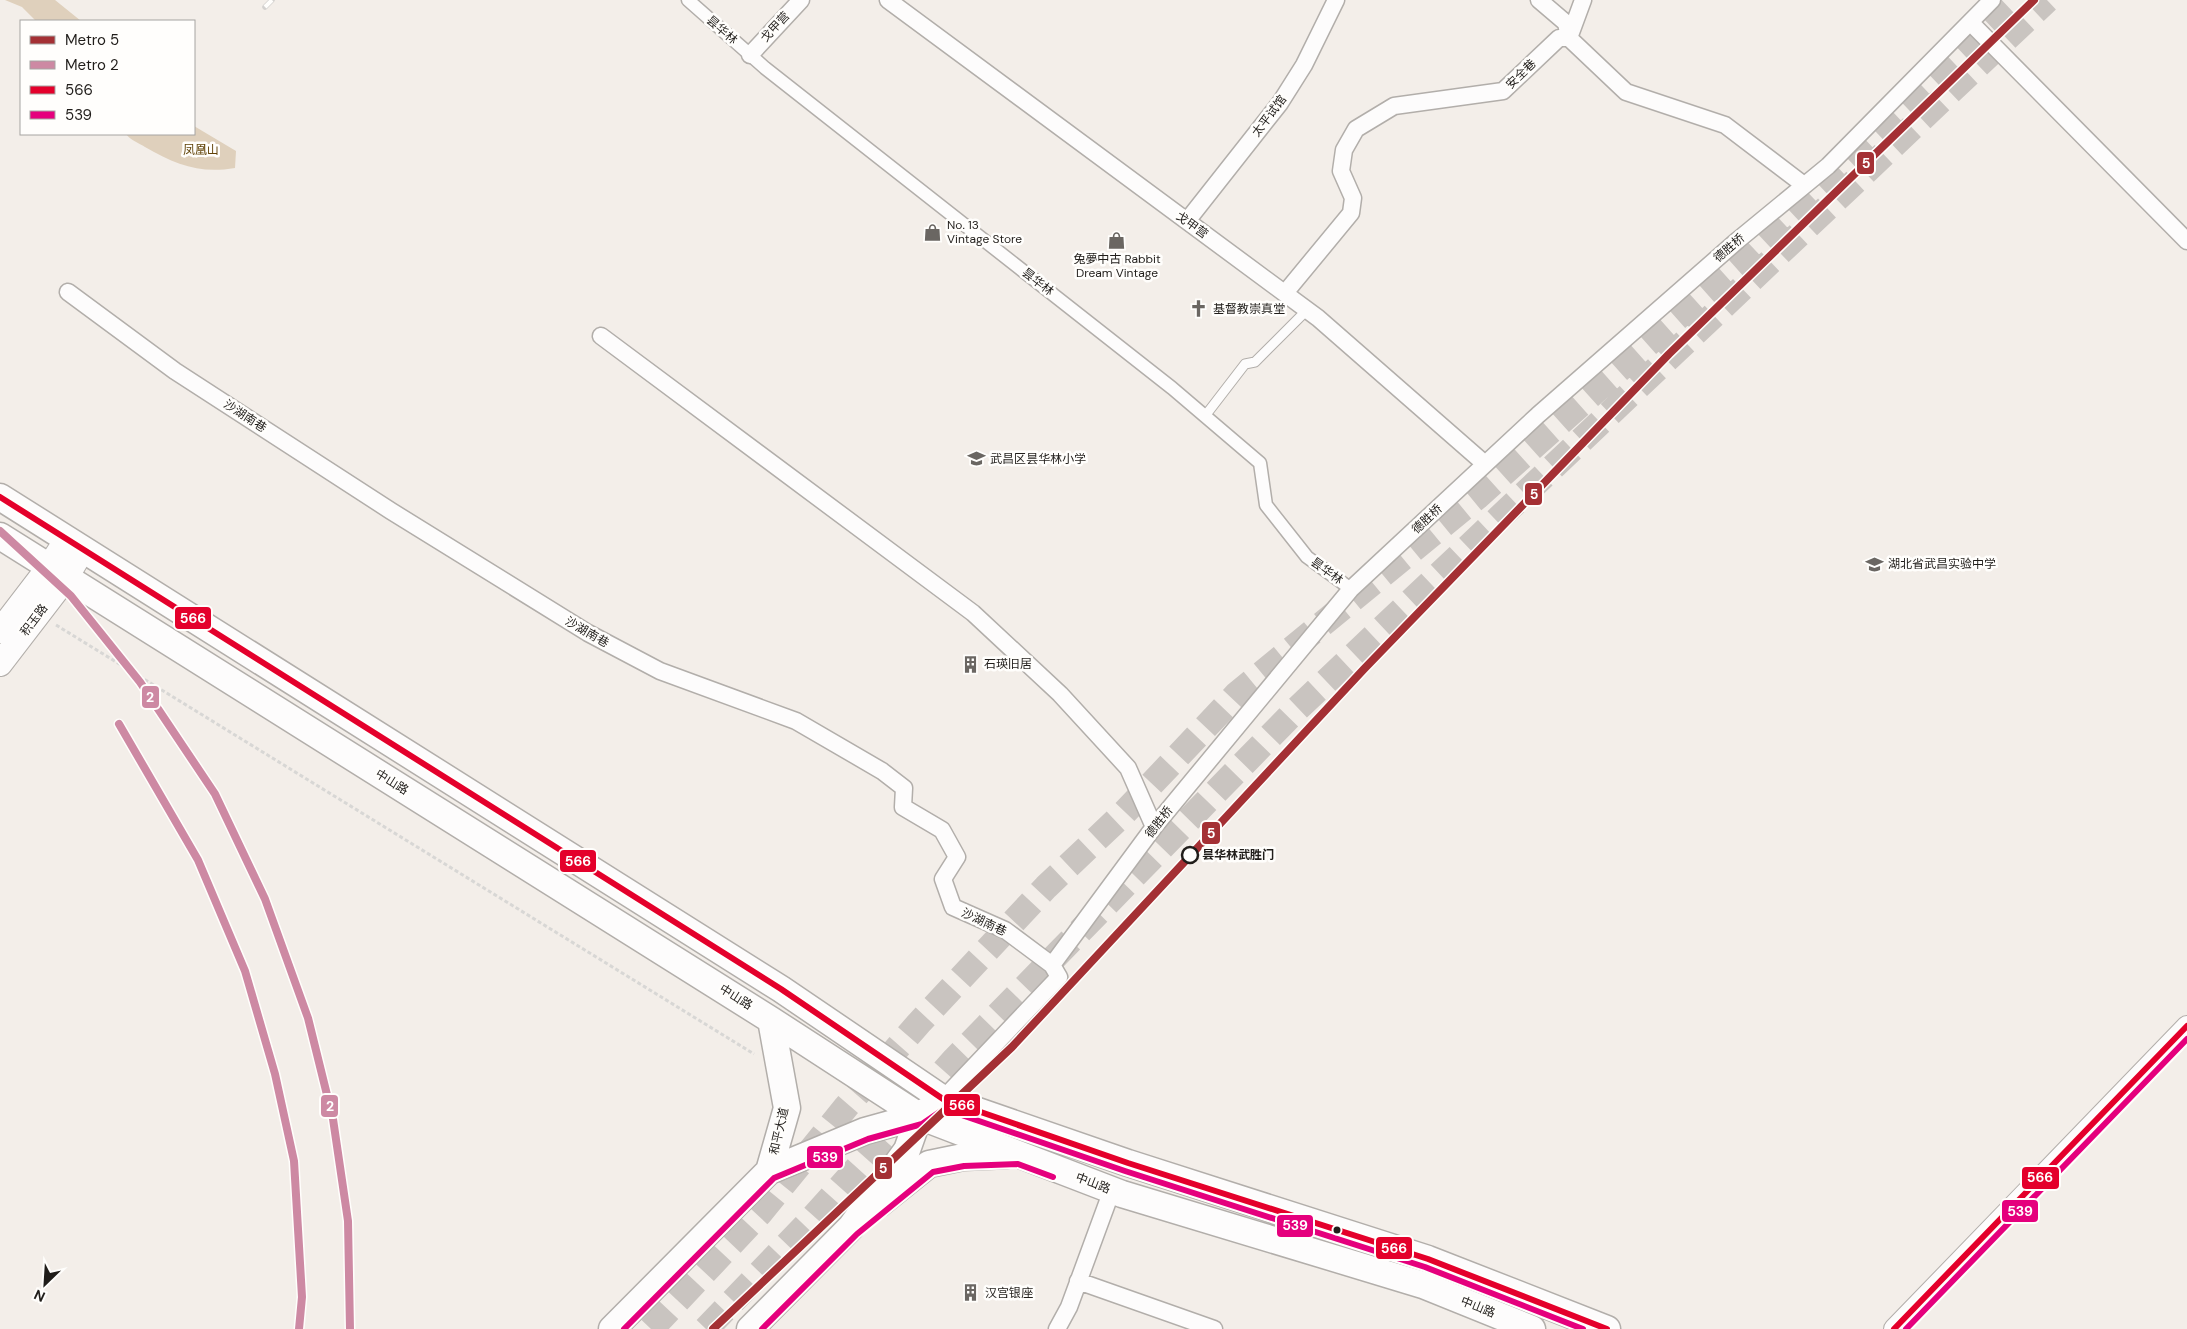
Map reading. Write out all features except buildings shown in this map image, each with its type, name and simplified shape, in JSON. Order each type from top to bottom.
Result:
[{"type":"main road","points":[[0,497],[781,988],[943,1100],[1128,1163],[1428,1259],[1607,1329]]},
{"type":"main road","name":"中山路","points":[[0,536],[771,1020],[919,1116],[1112,1190],[1423,1285],[1532,1329]]},
{"type":"main road","name":"积玉路","points":[[0,664],[38,614],[58,572],[75,544]]},
{"type":"main road","name":"积玉路","points":[[0,631],[58,572]]},
{"type":"main road","name":"和平大道","points":[[612,1329],[769,1171],[787,1108],[771,1020]]},
{"type":"main road","points":[[769,1171],[865,1131],[919,1116],[943,1100]]},
{"type":"main road","points":[[851,1227],[907,1150],[919,1116]]},
{"type":"main road","points":[[750,1329],[851,1227],[929,1164],[963,1157],[1019,1155]]},
{"type":"street","name":"昙华林","points":[[688,0],[750,55],[1205,416],[1260,463],[1266,505],[1307,557],[1351,589]]},
{"type":"street","name":"戈甲营","points":[[750,55],[801,0]]},
{"type":"street","name":"戈甲营","points":[[888,0],[1307,310],[1485,464]]},
{"type":"street","name":"太平试馆","points":[[1187,221],[1280,103],[1304,65],[1336,0]]},
{"type":"street","points":[[1539,0],[1566,23],[1569,38],[1626,92],[1725,125],[1804,185]]},
{"type":"street","points":[[1569,38],[1583,0]]},
{"type":"street","name":"德胜桥","points":[[1052,965],[1154,828],[1351,589],[1485,464],[1636,329],[1828,166],[1992,0]]},
{"type":"street","points":[[1973,25],[2187,241]]},
{"type":"street","name":"安全巷","points":[[1285,293],[1351,213],[1353,198],[1341,171],[1344,150],[1356,129],[1394,106],[1503,91],[1559,38],[1569,38]]},
{"type":"street","name":"沙湖南巷","points":[[68,292],[175,371],[391,511],[588,633],[660,671],[796,721],[882,771],[904,788],[903,807],[942,830],[957,857],[943,880],[953,907],[1005,930],[1052,965]]},
{"type":"street","points":[[601,336],[973,613],[1060,694],[1128,768],[1154,828]]},
{"type":"street","points":[[943,1100],[1059,977],[1052,965]]},
{"type":"street","points":[[1894,1329],[2187,1026]]},
{"type":"street","points":[[1057,1329],[1078,1281],[1112,1190]]},
{"type":"street","points":[[1078,1281],[1214,1329]]},
{"type":"lane","points":[[1205,416],[1245,364],[1255,362],[1307,310]]},
{"type":"path","points":[[38,614],[357,808],[603,963],[780,1069]]},
{"type":"green space","points":[[5,0],[55,0],[80,20],[35,20],[22,7]]},
{"type":"green space","name":"凤凰山","points":[[195,127],[236,151],[235,168],[211,170],[188,166],[167,159],[128,136],[195,135]]},
{"type":"tunnel","points":[[651,1329],[760,1213],[846,1107],[919,1023],[1046,887],[1123,814],[1237,694],[1477,497],[1746,256],[2018,0]]},
{"type":"tunnel","points":[[706,1329],[809,1222],[955,1059],[1295,711],[2047,0]]},
{"type":"railway","points":[[265,7],[272,0]]},
{"type":"metro line","name":"5","points":[[713,1329],[1012,1047],[1364,669],[1669,354],[2034,0]]},
{"type":"metro line","name":"2","points":[[0,531],[71,596],[140,682],[215,794],[265,899],[308,1018],[333,1119],[348,1221],[350,1329]]},
{"type":"metro line","name":"2","points":[[119,724],[198,860],[245,971],[275,1074],[294,1161],[302,1297],[299,1329]]},
{"type":"transit line","name":"566","points":[[0,497],[781,989],[943,1099],[1128,1163],[1428,1259],[1607,1329]]},
{"type":"transit line","name":"566","points":[[1894,1329],[2187,1026]]},
{"type":"transit line","name":"539","points":[[1906,1329],[2187,1039]]},
{"type":"transit line","name":"539","points":[[624,1329],[774,1178],[868,1139],[922,1124],[944,1109],[1125,1171],[1425,1267],[1583,1329]]},
{"type":"transit line","name":"539","points":[[762,1329],[857,1234],[933,1172],[964,1166],[1018,1164],[1053,1177]]},
{"type":"place","name":"No. 13 Vintage Store","points":[[933,232]]},
{"type":"place","name":"兔夢中古 Rabbit Dream Vintage","points":[[1117,240]]},
{"type":"place","name":"基督教崇真堂","points":[[1199,309]]},
{"type":"place","name":"武昌区昙华林小学","points":[[976,459]]},
{"type":"place","name":"湖北省武昌实验中学","points":[[1874,564]]},
{"type":"place","name":"石瑛旧居","points":[[970,664]]},
{"type":"place","name":"昙华林武胜门","points":[[1190,855]]},
{"type":"place","name":"汉宫银座","points":[[971,1293]]}]
